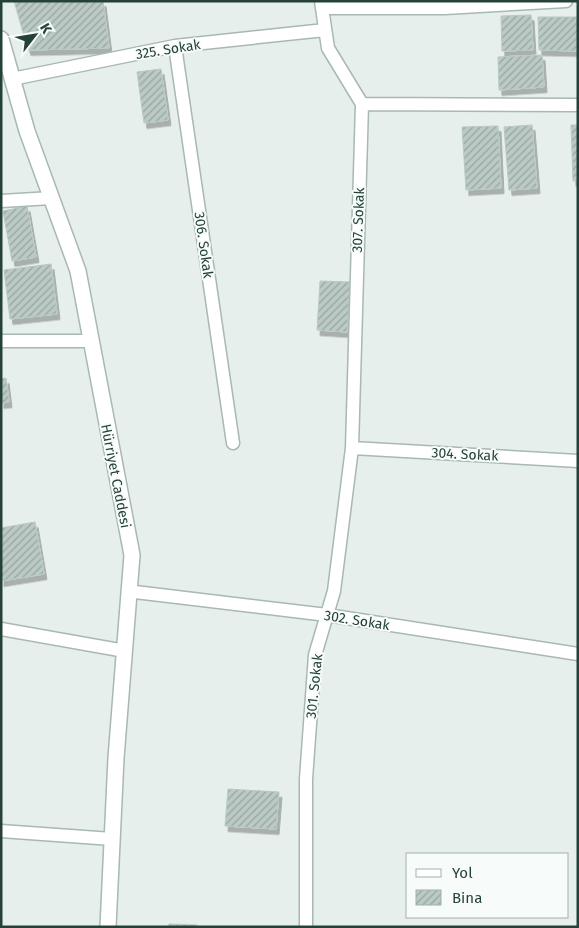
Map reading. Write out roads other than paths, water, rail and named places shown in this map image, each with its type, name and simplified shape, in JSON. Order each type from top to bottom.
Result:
[{"type":"street","points":[[566,1],[445,8],[321,4],[328,48],[362,104],[578,105]]},
{"type":"street","name":"325. Sokak","points":[[12,79],[175,46],[325,30]]},
{"type":"street","name":"306. Sokak","points":[[175,46],[233,443]]},
{"type":"street","name":"Hürriyet Caddesi","points":[[3,49],[27,131],[78,271],[132,555],[116,758],[108,927]]},
{"type":"street","name":"307. Sokak","points":[[352,448],[362,104]]},
{"type":"street","points":[[1,202],[52,198]]},
{"type":"street","points":[[1,341],[92,341]]},
{"type":"street","name":"304. Sokak","points":[[352,448],[578,461]]},
{"type":"street","name":"301. Sokak","points":[[306,927],[306,779],[315,654],[334,591],[352,448]]},
{"type":"street","name":"302. Sokak","points":[[135,592],[327,615],[578,654]]},
{"type":"street","points":[[1,629],[125,651]]},
{"type":"street","points":[[1,831],[112,839]]}]
